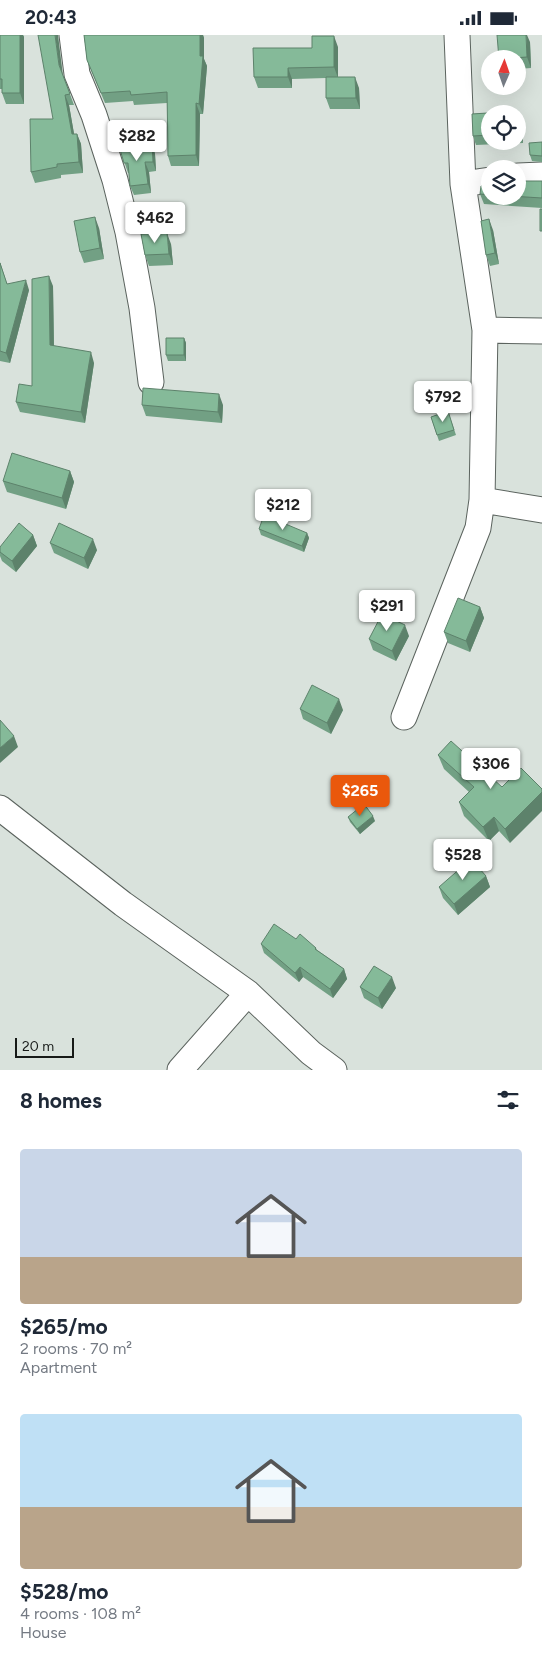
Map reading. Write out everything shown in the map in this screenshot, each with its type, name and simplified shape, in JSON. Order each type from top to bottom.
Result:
[{"type":"street","points":[[72,35],[77,74],[94,115],[115,180],[128,232],[142,308],[151,382]]},
{"type":"street","points":[[404,717],[478,528],[482,500],[485,330],[463,184],[457,35]]},
{"type":"street","points":[[526,176],[542,175]]},
{"type":"street","points":[[463,184],[481,181]]},
{"type":"street","points":[[485,330],[542,331]]},
{"type":"street","points":[[482,500],[542,510]]},
{"type":"street","points":[[0,807],[122,904],[248,993],[311,1053],[334,1070]]},
{"type":"street","points":[[180,1070],[248,993]]},
{"type":"building","points":[[0,35],[20,35],[20,93],[2,93],[2,79],[0,79]]},
{"type":"building","points":[[38,35],[55,35],[59,65],[70,94],[65,95],[72,134],[77,134],[79,162],[57,164],[57,167],[31,172],[30,119],[53,119]]},
{"type":"building","points":[[84,35],[200,35],[200,56],[203,56],[199,104],[196,103],[196,155],[168,156],[167,92],[131,95],[130,91],[101,93],[87,60]]},
{"type":"building","points":[[497,35],[526,35],[527,57],[526,50],[498,50]]},
{"type":"building","points":[[312,36],[334,36],[334,67],[288,68],[288,77],[254,77],[253,48],[312,48]]},
{"type":"building","points":[[326,77],[355,77],[356,98],[326,98]]},
{"type":"building","points":[[481,113],[481,136],[473,136],[472,114]]},
{"type":"building","points":[[542,142],[542,156],[530,155],[529,143]]},
{"type":"building","points":[[152,144],[153,162],[145,162],[148,184],[130,186],[128,163],[124,163],[119,146]]},
{"type":"building","points":[[526,181],[542,181],[542,198],[526,197]]},
{"type":"building","points":[[540,209],[542,209],[542,231],[540,231]]},
{"type":"building","points":[[95,217],[100,248],[80,252],[74,221]]},
{"type":"building","points":[[489,219],[495,253],[486,255],[481,221]]},
{"type":"building","points":[[167,233],[169,254],[145,255],[141,234]]},
{"type":"building","points":[[0,263],[7,284],[26,280],[6,353],[0,351]]},
{"type":"building","points":[[49,276],[50,345],[91,352],[81,412],[16,402],[19,384],[32,386],[32,279]]},
{"type":"building","points":[[166,338],[184,338],[184,355],[166,355]]},
{"type":"building","points":[[143,388],[219,394],[218,412],[142,405]]},
{"type":"building","points":[[448,411],[454,430],[437,435],[431,417]]},
{"type":"building","points":[[12,453],[70,471],[62,498],[3,481]]},
{"type":"building","points":[[264,515],[307,533],[302,546],[259,529]]},
{"type":"building","points":[[19,523],[33,535],[12,561],[0,552],[0,547]]},
{"type":"building","points":[[59,523],[93,539],[84,558],[50,543]]},
{"type":"building","points":[[458,598],[480,607],[466,641],[444,632]]},
{"type":"building","points":[[382,614],[405,625],[392,651],[369,639]]},
{"type":"building","points":[[312,685],[339,699],[327,723],[300,709]]},
{"type":"building","points":[[0,720],[14,736],[0,748]]},
{"type":"building","points":[[451,741],[502,787],[521,768],[542,789],[542,792],[505,829],[494,817],[483,827],[459,802],[474,787],[438,755]]},
{"type":"building","points":[[364,804],[373,816],[357,829],[348,817]]},
{"type":"building","points":[[471,859],[486,876],[454,904],[439,887]]},
{"type":"building","points":[[274,924],[296,939],[300,934],[315,949],[344,969],[330,989],[300,967],[295,973],[261,944]]},
{"type":"building","points":[[374,966],[392,977],[378,998],[360,987]]}]
